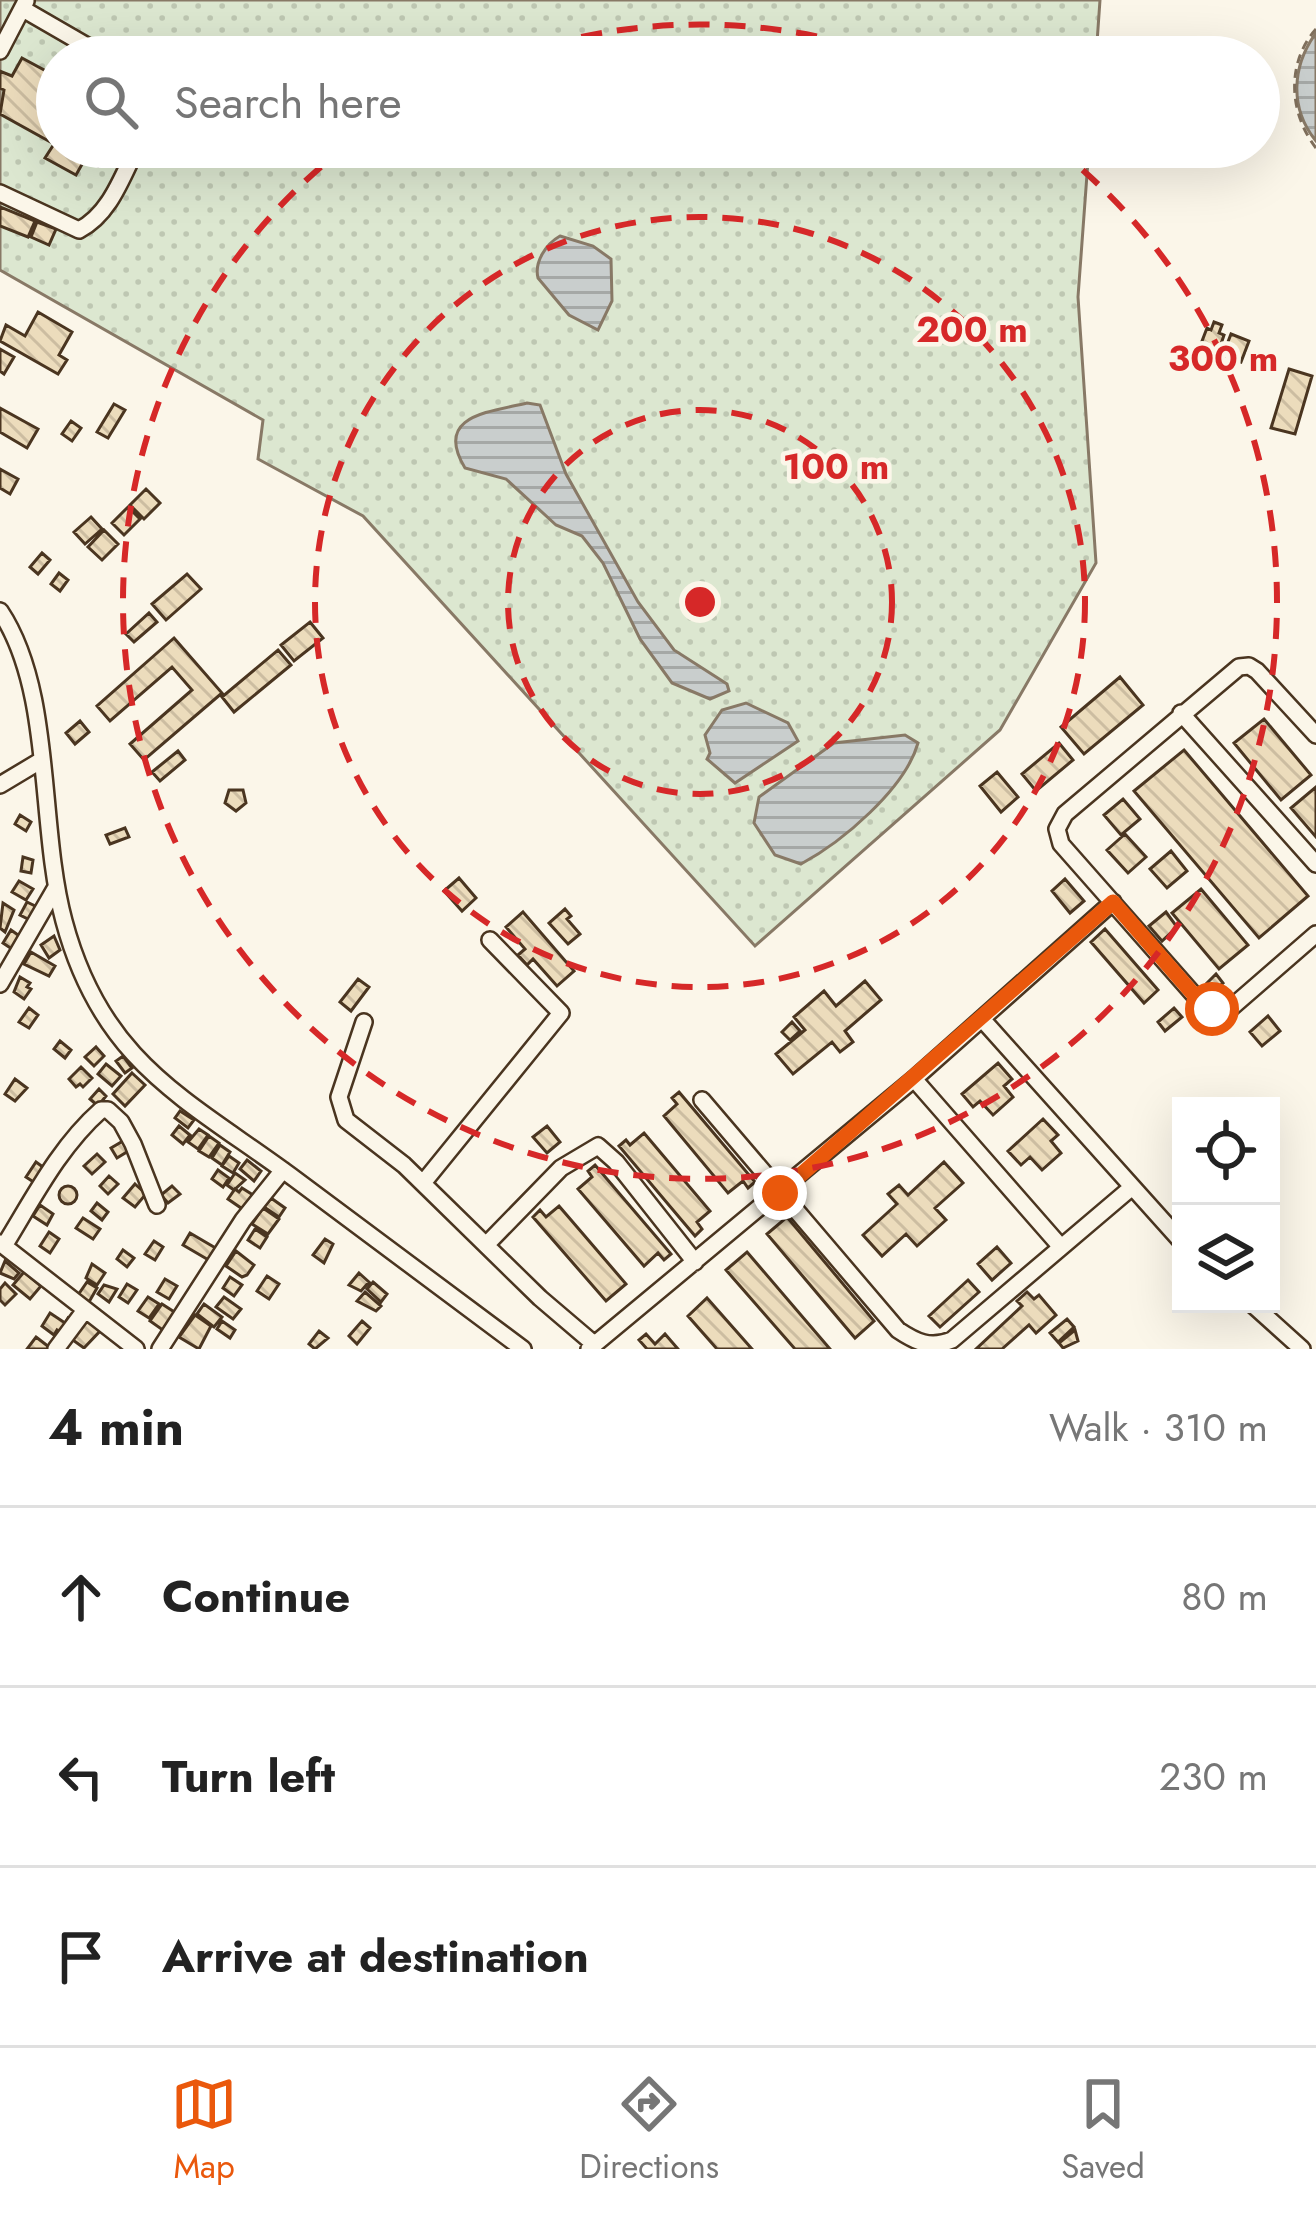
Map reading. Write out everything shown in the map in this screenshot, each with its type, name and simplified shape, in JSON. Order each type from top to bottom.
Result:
[{"type":"street","points":[[0,51],[24,4],[74,36]]},
{"type":"street","points":[[0,193],[80,230],[93,223],[127,168]]},
{"type":"street","points":[[0,610],[14,631],[31,676],[55,889],[91,995],[114,1034],[206,1119],[283,1170],[523,1349]]},
{"type":"street","points":[[1316,735],[1249,666],[1239,667],[1180,712],[1059,822],[1061,844],[1195,996],[1212,1009],[1232,1007],[1316,934]]},
{"type":"street","points":[[1180,712],[1316,864]]},
{"type":"street","points":[[0,785],[40,761]]},
{"type":"street","points":[[0,984],[55,889]]},
{"type":"street","points":[[364,1022],[339,1097],[346,1120],[423,1183],[591,1347],[914,1079],[1113,902]]},
{"type":"street","points":[[423,1183],[561,1013],[490,940]]},
{"type":"street","points":[[982,1019],[1172,1231]]},
{"type":"street","points":[[914,1079],[1061,1247]]},
{"type":"street","points":[[702,1100],[898,1330],[920,1344],[940,1346],[952,1340],[1131,1188]]},
{"type":"street","points":[[136,1349],[2,1248],[81,1127],[101,1110],[122,1122],[158,1205]]},
{"type":"street","points":[[486,1245],[561,1168],[598,1146],[695,1262]]},
{"type":"street","points":[[160,1349],[243,1220],[283,1170]]},
{"type":"street","points":[[56,1349],[85,1310]]},
{"type":"street","points":[[1262,1313],[1302,1349]]},
{"type":"path","points":[[1316,29],[1297,64],[1293,92],[1299,119],[1316,148]]},
{"type":"green space","points":[[0,0],[1100,0],[1097,36],[36,36],[36,168],[1087,168],[1078,297],[1096,563],[1000,730],[755,946],[363,516],[258,459],[263,420],[0,270]]},
{"type":"shaded area","points":[[1316,33],[1316,141],[1301,115],[1297,87],[1302,59]]},
{"type":"shaded area","points":[[560,236],[593,246],[611,259],[612,301],[598,330],[569,315],[538,278],[542,254]]},
{"type":"shaded area","points":[[527,403],[540,405],[566,474],[638,602],[674,650],[727,684],[729,691],[710,699],[672,683],[640,639],[603,563],[582,536],[556,525],[506,479],[465,468],[457,450],[461,427],[483,414]]},
{"type":"shaded area","points":[[746,703],[788,723],[798,741],[735,783],[707,759],[705,735],[722,710]]},
{"type":"shaded area","points":[[905,735],[918,743],[911,761],[870,813],[801,864],[775,855],[754,823],[759,797],[834,743]]},
{"type":"building","points":[[22,58],[36,66],[36,134],[0,114],[4,90],[0,71],[12,76]]},
{"type":"building","points":[[0,207],[35,221],[28,237],[0,226]]},
{"type":"building","points":[[37,222],[56,229],[49,245],[31,237]]},
{"type":"building","points":[[38,312],[72,332],[59,355],[67,360],[58,374],[0,341],[6,325],[25,336]]},
{"type":"building","points":[[1214,322],[1222,325],[1219,333],[1224,335],[1217,356],[1199,349]]},
{"type":"building","points":[[1231,334],[1249,341],[1241,362],[1223,355]]},
{"type":"building","points":[[0,349],[14,357],[4,374],[0,371]]},
{"type":"building","points":[[1289,369],[1312,376],[1295,434],[1271,428]]},
{"type":"building","points":[[114,404],[125,410],[108,438],[97,432]]},
{"type":"building","points":[[0,408],[38,429],[27,448],[0,432]]},
{"type":"building","points":[[71,421],[81,428],[72,441],[62,434]]},
{"type":"building","points":[[0,469],[18,479],[10,494],[0,488]]},
{"type":"building","points":[[146,489],[160,503],[144,519],[130,505]]},
{"type":"building","points":[[128,507],[140,519],[124,535],[112,523]]},
{"type":"building","points":[[91,517],[102,529],[85,544],[74,532]]},
{"type":"building","points":[[104,530],[118,544],[102,560],[88,547]]},
{"type":"building","points":[[42,553],[50,560],[38,574],[30,567]]},
{"type":"building","points":[[59,573],[68,580],[60,591],[51,584]]},
{"type":"building","points":[[187,574],[201,589],[166,620],[152,604]]},
{"type":"building","points":[[149,613],[157,622],[134,642],[126,634]]},
{"type":"building","points":[[310,622],[323,638],[294,661],[281,645]]},
{"type":"building","points":[[174,638],[222,693],[144,760],[130,744],[192,690],[172,667],[110,721],[97,706]]},
{"type":"building","points":[[278,650],[291,665],[234,712],[222,697]]},
{"type":"building","points":[[1120,677],[1143,705],[1084,754],[1061,727]]},
{"type":"building","points":[[1264,719],[1311,775],[1281,800],[1234,743]]},
{"type":"building","points":[[80,721],[89,732],[75,744],[66,733]]},
{"type":"building","points":[[1059,743],[1073,760],[1036,791],[1022,774]]},
{"type":"building","points":[[1184,750],[1308,896],[1259,938],[1134,791]]},
{"type":"building","points":[[178,751],[185,760],[160,781],[152,772]]},
{"type":"building","points":[[997,772],[1018,797],[1001,812],[980,786]]},
{"type":"building","points":[[1316,787],[1316,837],[1291,808]]},
{"type":"building","points":[[229,790],[243,790],[246,803],[236,811],[225,803]]},
{"type":"building","points":[[1123,799],[1140,819],[1121,835],[1104,815]]},
{"type":"building","points":[[20,815],[31,822],[26,831],[15,824]]},
{"type":"building","points":[[125,828],[129,837],[110,844],[106,835]]},
{"type":"building","points":[[1125,834],[1146,857],[1128,873],[1107,850]]},
{"type":"building","points":[[1171,851],[1187,871],[1167,888],[1150,869]]},
{"type":"building","points":[[23,857],[33,860],[31,873],[21,871]]},
{"type":"building","points":[[459,878],[476,898],[462,911],[444,891]]},
{"type":"building","points":[[1065,879],[1084,901],[1070,913],[1052,891]]},
{"type":"building","points":[[19,881],[33,889],[26,900],[12,892]]},
{"type":"building","points":[[1201,889],[1248,945],[1219,969],[1172,913]]},
{"type":"building","points":[[27,902],[37,907],[30,920],[20,915]]},
{"type":"building","points":[[3,903],[14,910],[5,932],[0,928]]},
{"type":"building","points":[[565,909],[580,934],[568,944],[549,923]]},
{"type":"building","points":[[523,912],[574,971],[557,986],[533,959],[527,965],[518,955],[525,949],[506,927]]},
{"type":"building","points":[[1166,912],[1177,927],[1162,941],[1149,926]]},
{"type":"building","points":[[1105,929],[1158,990],[1144,1003],[1091,942]]},
{"type":"building","points":[[11,930],[21,937],[15,951],[3,943]]},
{"type":"building","points":[[54,936],[60,950],[49,958],[41,945]]},
{"type":"building","points":[[31,952],[55,966],[49,976],[24,964]]},
{"type":"building","points":[[1216,974],[1223,983],[1214,991],[1207,983]]},
{"type":"building","points":[[20,977],[30,983],[24,999],[14,992]]},
{"type":"building","points":[[358,979],[369,987],[351,1011],[340,1002]]},
{"type":"building","points":[[865,981],[881,1000],[845,1031],[853,1042],[840,1052],[832,1042],[793,1074],[776,1054],[805,1030],[794,1017],[824,991],[836,1006]]},
{"type":"building","points":[[29,1008],[38,1015],[29,1028],[19,1022]]},
{"type":"building","points":[[1174,1008],[1182,1017],[1165,1031],[1158,1022]]},
{"type":"building","points":[[1268,1016],[1280,1031],[1262,1046],[1250,1032]]},
{"type":"building","points":[[792,1022],[800,1031],[790,1040],[782,1032]]},
{"type":"building","points":[[60,1041],[71,1050],[65,1058],[54,1049]]},
{"type":"building","points":[[96,1047],[104,1056],[94,1066],[85,1057]]},
{"type":"building","points":[[123,1056],[132,1068],[125,1073],[116,1061]]},
{"type":"building","points":[[998,1063],[1012,1079],[1004,1086],[1013,1097],[993,1115],[980,1101],[973,1107],[962,1094]]},
{"type":"building","points":[[106,1064],[121,1076],[112,1086],[98,1074]]},
{"type":"building","points":[[81,1067],[92,1078],[76,1087],[69,1079]]},
{"type":"building","points":[[132,1073],[145,1085],[125,1106],[113,1094]]},
{"type":"building","points":[[15,1079],[27,1088],[15,1101],[5,1094]]},
{"type":"building","points":[[99,1089],[106,1096],[98,1106],[90,1099]]},
{"type":"building","points":[[679,1092],[755,1182],[748,1188],[743,1181],[728,1193],[664,1116],[677,1104],[672,1098]]},
{"type":"building","points":[[180,1111],[194,1120],[188,1128],[175,1118]]},
{"type":"building","points":[[1043,1119],[1058,1135],[1051,1141],[1061,1153],[1042,1170],[1030,1157],[1021,1165],[1008,1151]]},
{"type":"building","points":[[179,1126],[190,1135],[183,1144],[172,1135]]},
{"type":"building","points":[[547,1126],[560,1142],[547,1153],[533,1137]]},
{"type":"building","points":[[199,1129],[208,1135],[198,1149],[188,1142]]},
{"type":"building","points":[[644,1133],[710,1211],[697,1222],[702,1229],[695,1236],[619,1146],[626,1140],[630,1145]]},
{"type":"building","points":[[209,1136],[219,1143],[209,1157],[199,1151]]},
{"type":"building","points":[[123,1141],[130,1150],[117,1158],[111,1148]]},
{"type":"building","points":[[220,1145],[230,1152],[222,1165],[212,1158]]},
{"type":"building","points":[[97,1154],[105,1162],[92,1174],[84,1166]]},
{"type":"building","points":[[229,1156],[239,1163],[233,1173],[222,1166]]},
{"type":"building","points":[[247,1160],[261,1171],[254,1181],[240,1169]]},
{"type":"building","points":[[36,1162],[47,1170],[38,1185],[26,1177]]},
{"type":"building","points":[[944,1162],[963,1183],[935,1208],[946,1220],[917,1246],[906,1234],[882,1256],[863,1235],[897,1204],[888,1194],[899,1185],[908,1195]]},
{"type":"building","points":[[595,1165],[671,1254],[664,1260],[658,1253],[644,1266],[578,1189],[592,1177],[588,1171]]},
{"type":"building","points":[[218,1170],[229,1178],[223,1187],[212,1179]]},
{"type":"building","points":[[235,1173],[245,1180],[234,1190],[227,1185]]},
{"type":"building","points":[[109,1176],[118,1184],[108,1194],[100,1186]]},
{"type":"building","points":[[135,1184],[146,1194],[135,1207],[123,1198]]},
{"type":"building","points":[[68,1186],[77,1195],[68,1204],[59,1195]]},
{"type":"building","points":[[172,1186],[180,1194],[168,1203],[161,1195]]},
{"type":"building","points":[[242,1188],[253,1195],[244,1210],[228,1199]]},
{"type":"building","points":[[271,1198],[285,1208],[279,1217],[264,1207]]},
{"type":"building","points":[[97,1203],[108,1212],[102,1220],[91,1211]]},
{"type":"building","points":[[40,1205],[53,1214],[47,1225],[33,1216]]},
{"type":"building","points":[[559,1206],[626,1284],[606,1301],[533,1217],[540,1210],[546,1217]]},
{"type":"building","points":[[263,1208],[279,1219],[268,1234],[252,1224]]},
{"type":"building","points":[[787,1217],[874,1321],[855,1338],[767,1234]]},
{"type":"building","points":[[83,1218],[100,1229],[93,1239],[76,1228]]},
{"type":"building","points":[[255,1229],[267,1237],[260,1248],[248,1240]]},
{"type":"building","points":[[49,1232],[59,1239],[50,1253],[40,1246]]},
{"type":"building","points":[[190,1233],[219,1250],[212,1262],[183,1245]]},
{"type":"building","points":[[325,1239],[333,1244],[324,1263],[313,1255]]},
{"type":"building","points":[[154,1241],[163,1247],[155,1260],[145,1254]]},
{"type":"building","points":[[997,1247],[1011,1263],[992,1280],[978,1264]]},
{"type":"building","points":[[123,1250],[134,1258],[127,1267],[117,1259]]},
{"type":"building","points":[[236,1251],[254,1265],[242,1277],[226,1266]]},
{"type":"building","points":[[747,1252],[830,1349],[795,1349],[726,1270]]},
{"type":"building","points":[[5,1261],[19,1273],[14,1279],[0,1273]]},
{"type":"building","points":[[92,1264],[105,1273],[97,1285],[86,1278]]},
{"type":"building","points":[[24,1272],[41,1286],[30,1299],[13,1285]]},
{"type":"building","points":[[359,1273],[369,1282],[361,1291],[349,1285]]},
{"type":"building","points":[[267,1276],[279,1284],[269,1299],[257,1291]]},
{"type":"building","points":[[230,1277],[242,1285],[234,1296],[223,1288]]},
{"type":"building","points":[[165,1279],[177,1286],[169,1299],[157,1292]]},
{"type":"building","points":[[968,1280],[979,1292],[940,1327],[929,1316]]},
{"type":"building","points":[[87,1282],[97,1288],[89,1302],[78,1295]]},
{"type":"building","points":[[373,1282],[387,1294],[381,1302],[367,1289]]},
{"type":"building","points":[[5,1283],[16,1294],[5,1305],[0,1289]]},
{"type":"building","points":[[127,1284],[137,1290],[128,1303],[119,1297]]},
{"type":"building","points":[[104,1285],[117,1289],[109,1302],[98,1294]]},
{"type":"building","points":[[365,1292],[381,1306],[376,1311],[357,1301]]},
{"type":"building","points":[[1027,1292],[1034,1299],[1039,1295],[1056,1315],[1036,1333],[1029,1325],[1002,1349],[976,1349],[1022,1306],[1017,1301]]},
{"type":"building","points":[[148,1297],[159,1304],[149,1318],[138,1311]]},
{"type":"building","points":[[224,1297],[241,1309],[233,1319],[216,1307]]},
{"type":"building","points":[[707,1298],[752,1349],[717,1349],[688,1316]]},
{"type":"building","points":[[162,1304],[179,1315],[167,1333],[150,1321]]},
{"type":"building","points":[[204,1304],[222,1317],[214,1327],[197,1314]]},
{"type":"building","points":[[50,1313],[65,1323],[68,1318],[72,1321],[64,1335],[57,1330],[54,1335],[42,1326]]},
{"type":"building","points":[[195,1315],[211,1326],[199,1349],[179,1337]]},
{"type":"building","points":[[86,1317],[101,1330],[84,1348],[70,1338]]},
{"type":"building","points":[[1067,1319],[1074,1327],[1058,1342],[1050,1333]]},
{"type":"building","points":[[222,1321],[235,1330],[230,1338],[217,1329]]},
{"type":"building","points":[[362,1321],[370,1328],[357,1344],[349,1336]]},
{"type":"building","points":[[1075,1330],[1078,1341],[1063,1348],[1059,1343]]},
{"type":"building","points":[[319,1331],[328,1338],[315,1349],[309,1344]]},
{"type":"building","points":[[646,1334],[655,1344],[665,1334],[678,1349],[647,1349],[639,1340]]},
{"type":"building","points":[[36,1337],[49,1347],[48,1349],[27,1349]]},
{"type":"route","points":[[780,1193],[1113,902],[1195,996],[1212,1009]]}]
